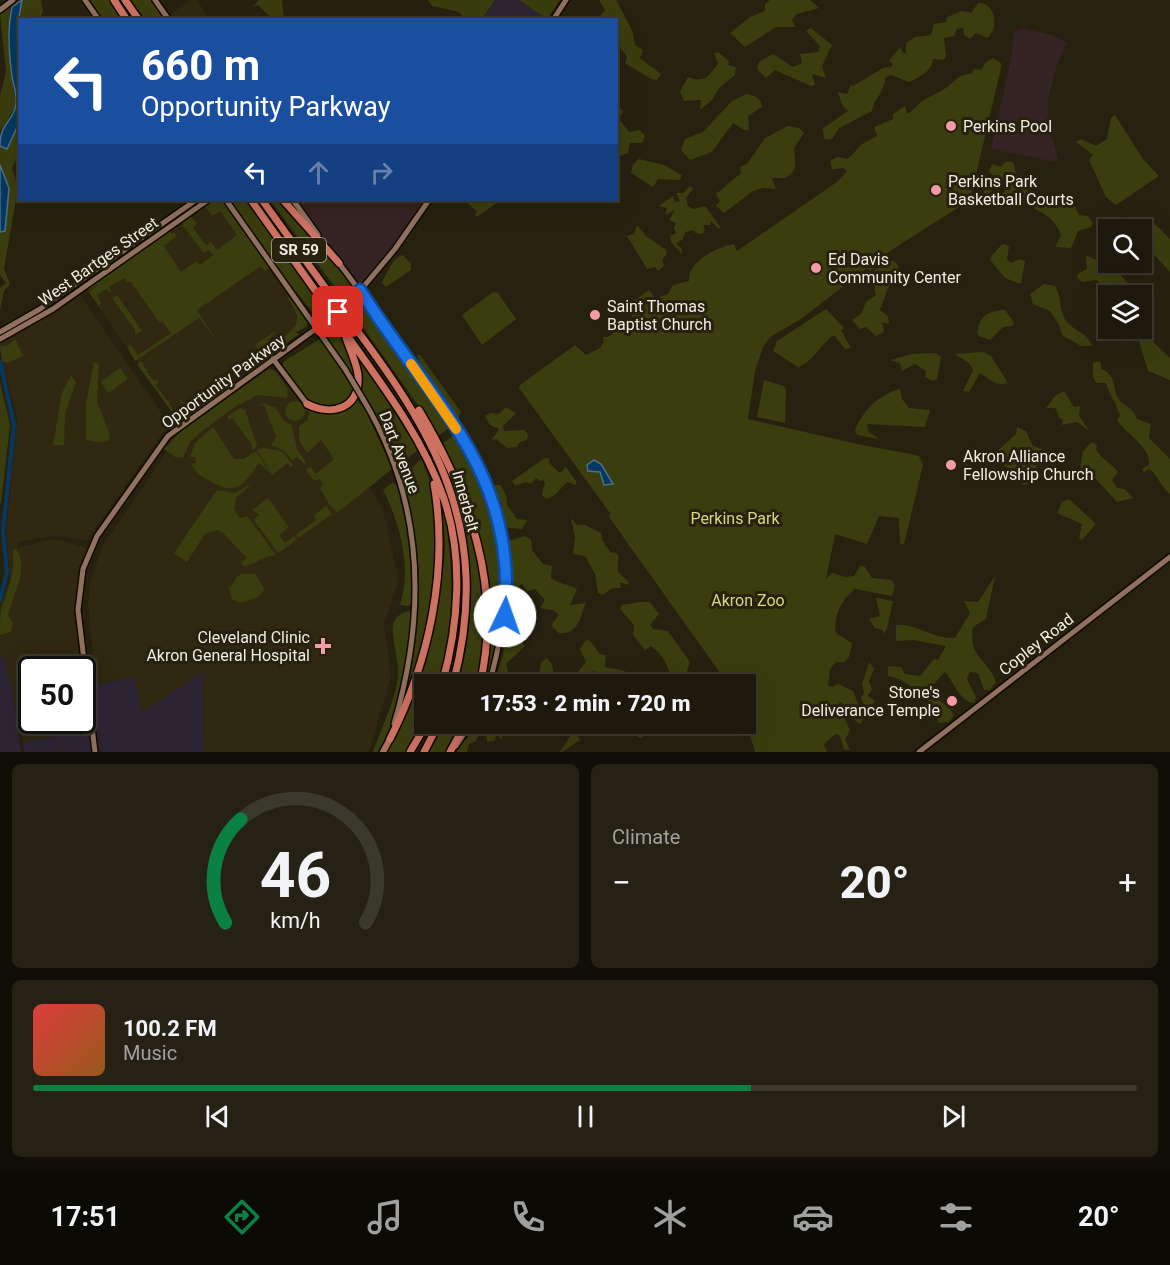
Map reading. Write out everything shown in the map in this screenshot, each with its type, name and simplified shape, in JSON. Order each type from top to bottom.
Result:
[{"type":"highway","points":[[114,0],[126,18]]},
{"type":"highway","points":[[125,0],[138,18]]},
{"type":"highway","name":"Innerbelt","points":[[252,201],[390,396],[418,443],[433,476],[446,509],[457,580],[455,622],[444,674]]},
{"type":"highway","name":"Innerbelt","points":[[263,201],[417,415],[441,462],[456,505],[465,552],[467,588],[464,630],[455,674]]},
{"type":"highway","points":[[285,201],[339,263]]},
{"type":"highway","points":[[307,404],[322,411],[336,410],[346,405],[355,393],[358,373],[341,327]]},
{"type":"highway","points":[[367,344],[416,406],[458,482],[484,568],[489,610],[488,647],[482,674]]},
{"type":"highway","points":[[390,739],[404,711],[415,679],[440,566],[440,518],[433,476]]},
{"type":"highway","points":[[410,752],[421,734]]},
{"type":"highway","points":[[424,752],[433,734]]},
{"type":"highway","points":[[451,752],[460,734]]},
{"type":"main road","points":[[1,9],[13,0]]},
{"type":"main road","points":[[85,0],[98,18]]},
{"type":"main road","points":[[155,0],[168,18]]},
{"type":"main road","points":[[554,18],[566,0]]},
{"type":"main road","name":"West Bartges Street","points":[[1,337],[195,201]]},
{"type":"main road","name":"West Bartges Street","points":[[1,337],[46,314],[207,201]]},
{"type":"main road","name":"Dart Avenue","points":[[227,201],[345,369],[385,440],[402,488],[413,540],[416,578],[412,654],[390,739],[383,752]]},
{"type":"main road","points":[[294,201],[360,290],[469,447],[493,501],[504,550],[506,587],[503,627],[491,674]]},
{"type":"main road","name":"Opportunity Parkway","points":[[95,752],[80,642],[80,588],[86,559],[104,525],[168,436],[349,304],[395,249],[428,201]]},
{"type":"main road","points":[[273,359],[307,404]]},
{"type":"main road","name":"Copley Road","points":[[919,752],[1170,557]]},
{"type":"main road","points":[[451,752],[463,734]]},
{"type":"shaded area","points":[[191,0],[197,0],[209,18],[168,18]]},
{"type":"shaded area","points":[[495,0],[519,0],[546,18],[483,18]]},
{"type":"shaded area","points":[[1023,28],[1055,36],[1067,43],[1057,64],[1048,99],[1049,127],[1058,159],[1055,162],[991,149],[1011,58],[1014,31]]},
{"type":"shaded area","points":[[211,201],[224,201],[309,324],[186,414],[177,417],[86,289]]},
{"type":"shaded area","points":[[304,201],[418,201],[425,205],[396,247],[360,290],[297,206]]},
{"type":"shaded area","points":[[80,295],[169,424],[87,540],[52,536],[17,542],[18,547],[50,540],[65,541],[89,549],[76,609],[81,656],[18,656],[18,719],[4,654],[0,660],[0,607],[10,578],[6,532],[17,418],[0,353],[0,342]]},
{"type":"shaded area","points":[[278,369],[356,394],[392,469],[367,484],[382,507],[399,579],[384,624],[391,676],[369,752],[204,752],[203,672],[142,712],[135,677],[96,684],[96,656],[93,656],[88,604],[90,582],[103,545],[172,444],[188,427]]},
{"type":"shaded area","points":[[4,653],[9,668],[21,752],[0,752],[0,660]]},
{"type":"shaded area","points":[[203,672],[204,752],[97,752],[94,734],[96,684],[135,677],[142,712]]},
{"type":"shaded area","points":[[21,734],[60,734],[60,735],[23,742]]},
{"type":"shaded area","points":[[91,734],[94,752],[24,752],[23,742],[60,735]]},
{"type":"green space","points":[[22,0],[41,0],[43,11],[40,18],[19,18]]},
{"type":"green space","points":[[88,0],[110,0],[123,18],[101,18]]},
{"type":"green space","points":[[131,0],[152,0],[164,18],[144,18]]},
{"type":"green space","points":[[259,0],[282,0],[284,18],[272,18],[258,5],[253,7]]},
{"type":"green space","points":[[428,0],[495,0],[483,18],[464,18],[459,12],[432,6]]},
{"type":"green space","points":[[519,0],[560,0],[546,18]]},
{"type":"green space","points":[[599,0],[616,0],[632,30],[635,45],[643,50],[640,58],[661,74],[657,80],[651,79],[625,63],[627,57],[618,44],[618,18],[599,18],[605,10]]},
{"type":"green space","points":[[770,0],[810,0],[819,8],[797,14],[792,20],[795,27],[776,27],[745,47],[730,33],[750,17],[765,11],[765,4]]},
{"type":"green space","points":[[979,2],[989,8],[994,17],[993,28],[988,38],[976,33],[970,39],[964,35],[963,28],[957,29],[954,36],[944,38],[946,57],[943,60],[933,59],[928,70],[909,82],[891,75],[886,77],[872,111],[839,128],[832,139],[825,140],[822,129],[848,111],[842,105],[838,92],[847,94],[851,85],[853,86],[883,68],[891,67],[893,64],[889,61],[900,47],[903,53],[906,53],[906,43],[915,37],[931,35],[934,24],[946,22],[947,17],[962,11],[971,13]]},
{"type":"green space","points":[[10,5],[8,44],[16,106],[0,131],[0,96],[6,72],[0,13]]},
{"type":"green space","points":[[811,28],[832,45],[822,66],[826,78],[812,74],[815,85],[811,86],[775,70],[766,78],[757,69],[759,62],[773,54],[793,67],[802,63],[800,54],[818,52],[820,46],[806,31]]},
{"type":"green space","points":[[718,52],[729,61],[728,65],[736,67],[735,75],[719,88],[712,100],[700,110],[701,100],[684,101],[680,92],[688,77],[698,80],[709,75],[718,64],[714,53]]},
{"type":"green space","name":"Perkins Park","points":[[993,58],[1002,64],[970,200],[890,251],[886,254],[889,256],[870,271],[867,268],[801,319],[770,337],[763,347],[755,371],[748,419],[919,456],[923,465],[904,544],[900,544],[899,518],[879,516],[867,544],[835,534],[826,579],[832,573],[845,577],[854,576],[860,566],[865,567],[872,578],[892,580],[895,586],[892,596],[855,589],[842,604],[837,615],[836,633],[852,643],[849,657],[844,662],[836,662],[830,669],[828,686],[838,684],[853,691],[864,718],[860,724],[844,704],[841,702],[838,704],[850,730],[845,740],[850,750],[844,750],[840,736],[836,734],[824,744],[827,752],[755,752],[750,734],[756,734],[756,674],[721,674],[609,517],[610,513],[519,388],[520,385],[575,345],[586,355],[600,348],[604,341],[603,337],[608,337],[627,323],[636,321],[625,307],[649,290],[655,298],[668,294],[673,285],[689,281],[693,267],[698,261],[720,248],[734,244],[737,251],[837,182],[847,171],[844,168],[832,169],[830,161],[837,157],[848,159],[862,144],[877,136],[874,127],[893,119],[893,114],[905,106],[907,114],[909,113],[921,102],[943,90],[959,77],[971,74],[974,69],[981,70],[986,62]]},
{"type":"green space","points":[[746,94],[759,99],[762,107],[748,116],[749,130],[744,130],[733,123],[712,152],[690,160],[681,150],[685,139],[703,132],[732,101]]},
{"type":"green space","points":[[618,108],[623,112],[619,119],[629,132],[640,130],[645,136],[642,143],[630,143],[628,153],[618,157]]},
{"type":"green space","points":[[1115,115],[1143,159],[1159,176],[1116,205],[1106,197],[1089,160],[1093,155],[1076,142],[1081,139],[1096,146],[1107,139],[1111,118]]},
{"type":"green space","points":[[18,125],[16,160],[12,168],[18,187],[4,269],[10,284],[4,291],[0,310],[0,288],[6,283],[0,275],[0,232],[5,231],[9,186],[0,165],[0,146],[7,149]]},
{"type":"green space","points":[[788,126],[799,128],[804,133],[794,148],[795,166],[792,172],[785,178],[772,178],[776,189],[763,188],[753,191],[724,213],[716,206],[720,201],[716,194],[741,173],[740,167],[747,164],[765,138]]},
{"type":"green space","points":[[639,159],[664,165],[682,175],[680,180],[658,179],[653,187],[631,173],[633,164]]},
{"type":"green space","points":[[1005,162],[1013,162],[1018,181],[1040,201],[1049,202],[1071,198],[1079,215],[1088,216],[1093,223],[1091,227],[1078,231],[1071,248],[1055,247],[1061,235],[1051,219],[1042,212],[1024,203],[1001,204],[984,193],[984,189],[1002,193],[1010,187],[989,172],[992,164],[1001,167]]},
{"type":"green space","points":[[690,186],[693,189],[686,198],[688,206],[693,209],[705,206],[721,228],[719,229],[711,221],[710,225],[703,225],[705,230],[702,234],[695,233],[694,230],[685,232],[683,239],[676,244],[682,249],[682,254],[671,242],[670,236],[676,233],[674,228],[676,223],[669,220],[675,210],[665,215],[667,208],[659,206],[673,196],[675,202],[680,201],[676,193],[683,193]]},
{"type":"green space","points":[[210,201],[224,201],[269,268],[265,271],[261,266],[197,310],[216,340],[199,318],[135,361],[127,346],[130,344],[138,355],[171,333],[162,321],[160,323],[130,281],[127,283],[124,278],[109,287],[112,294],[106,289],[97,295],[101,303],[99,306],[89,292],[99,284],[89,290],[87,288],[170,229],[171,234],[174,232],[177,236],[164,246],[181,272],[197,261],[200,265],[213,255],[209,250],[204,253],[184,227],[181,227],[184,224],[181,222],[190,215],[197,224],[193,228],[206,245],[211,242],[217,250],[237,235],[220,211],[212,216],[204,205]]},
{"type":"green space","points":[[231,201],[250,201],[326,313],[318,319],[280,272]]},
{"type":"green space","points":[[271,201],[282,201],[351,284],[353,288],[343,298]]},
{"type":"green space","points":[[466,201],[498,201],[477,217],[475,215],[477,212]]},
{"type":"green space","points":[[1155,224],[1170,239],[1170,272],[1152,252],[1152,227]]},
{"type":"green space","points":[[637,225],[646,236],[666,250],[667,254],[662,260],[664,266],[658,271],[655,267],[647,269],[627,236],[634,234]]},
{"type":"green space","points":[[1002,244],[1009,246],[1007,260],[1011,263],[1019,259],[1025,261],[1021,284],[1005,278],[991,261],[990,258]]},
{"type":"green space","points":[[403,255],[411,264],[411,270],[386,287],[382,283],[388,271],[393,262]]},
{"type":"green space","points":[[1086,255],[1098,259],[1098,273],[1119,273],[1130,285],[1102,285],[1096,280],[1082,282],[1077,278],[1078,274],[1087,269]]},
{"type":"green space","points":[[893,260],[898,265],[899,275],[888,288],[880,310],[888,316],[889,324],[882,322],[884,332],[876,336],[866,327],[860,329],[852,320],[861,314],[866,302],[876,295],[874,286],[865,279],[876,269]]},
{"type":"green space","points":[[1044,284],[1055,286],[1066,321],[1084,335],[1092,346],[1081,346],[1062,335],[1050,311],[1033,304],[1030,294]]},
{"type":"green space","points":[[493,292],[498,293],[516,319],[482,345],[462,315]]},
{"type":"green space","points":[[117,295],[142,331],[135,335],[135,330],[112,298]]},
{"type":"green space","points":[[290,295],[308,322],[306,327],[295,332],[299,334],[275,351],[272,345],[274,340],[278,341],[285,336],[296,323],[296,313],[288,299]]},
{"type":"green space","points":[[362,301],[451,427],[439,435],[351,310]]},
{"type":"green space","points":[[826,309],[844,328],[841,330],[851,348],[845,349],[834,335],[808,362],[798,367],[773,351],[777,341]]},
{"type":"green space","points":[[1005,310],[1014,323],[1013,326],[1003,327],[990,340],[979,336],[978,327],[986,315],[994,311]]},
{"type":"green space","points":[[334,324],[347,349],[356,375],[354,376],[325,335],[325,331]]},
{"type":"green space","points":[[277,330],[269,340],[268,353],[271,354],[258,362],[255,362],[267,354],[254,361],[251,360],[251,354],[258,349],[255,345]]},
{"type":"green space","points":[[15,338],[23,356],[8,363],[2,361],[0,346],[9,345]]},
{"type":"green space","points":[[320,339],[354,390],[350,399],[333,409],[310,404],[283,366],[283,362]]},
{"type":"green space","points":[[1150,339],[1170,358],[1170,380],[1148,371],[1139,341]]},
{"type":"green space","points":[[983,352],[991,356],[1008,383],[993,382],[980,373],[969,392],[963,391],[973,370],[969,363],[954,354]]},
{"type":"green space","points":[[936,353],[941,357],[937,379],[933,381],[925,377],[926,371],[915,364],[902,371],[900,363],[891,360],[911,354]]},
{"type":"green space","points":[[357,354],[415,445],[417,451],[402,462],[398,461],[378,417],[361,388],[354,356]]},
{"type":"green space","points":[[417,355],[420,355],[461,412],[457,421],[450,410],[441,403],[439,392],[426,376]]},
{"type":"green space","points":[[94,361],[99,365],[97,401],[110,435],[109,440],[100,442],[86,440],[86,404]]},
{"type":"green space","points":[[142,361],[145,369],[149,369],[146,371],[154,381],[159,382],[156,385],[167,401],[171,400],[168,402],[174,411],[182,405],[179,398],[185,405],[205,391],[196,376],[210,397],[185,415],[177,417],[206,395],[178,414],[174,413],[175,416],[137,364]]},
{"type":"green space","points":[[1097,361],[1101,363],[1101,369],[1111,377],[1120,401],[1133,411],[1137,419],[1151,424],[1149,438],[1170,459],[1170,494],[1152,471],[1149,469],[1144,472],[1142,469],[1149,465],[1149,458],[1142,446],[1117,420],[1120,416],[1119,412],[1106,383],[1096,383],[1093,377],[1093,363]]},
{"type":"green space","points":[[120,368],[128,379],[108,393],[101,382]]},
{"type":"green space","points":[[269,369],[275,371],[288,389],[287,398],[258,395],[233,408],[190,442],[183,458],[175,457],[164,449],[183,429]]},
{"type":"green space","points":[[71,375],[76,382],[65,414],[64,445],[53,445],[62,393]]},
{"type":"green space","points":[[764,380],[784,386],[786,391],[785,423],[757,417]]},
{"type":"green space","points":[[0,382],[10,425],[1,503],[0,502]]},
{"type":"green space","points":[[900,389],[902,399],[909,408],[930,410],[925,427],[867,424],[868,431],[879,439],[857,435],[855,430],[868,409],[878,399]]},
{"type":"green space","points":[[1064,391],[1074,407],[1080,406],[1079,415],[1089,431],[1077,422],[1062,425],[1063,420],[1055,408],[1046,408],[1056,395]]},
{"type":"green space","points":[[359,395],[358,403],[364,407],[392,469],[337,513],[320,488],[323,484],[319,479],[314,481],[306,470],[310,467],[316,474],[334,459],[321,440],[307,453],[299,440],[299,426],[307,421],[310,408],[331,412]]},
{"type":"green space","points":[[295,401],[302,404],[305,411],[302,418],[295,421],[288,418],[285,411],[288,404]]},
{"type":"green space","points":[[263,403],[276,408],[283,420],[292,426],[297,449],[306,462],[305,464],[297,457],[292,460],[284,451],[271,445],[276,437],[264,405],[259,406]]},
{"type":"green space","points":[[506,407],[516,413],[503,426],[504,431],[524,430],[528,434],[527,440],[520,442],[517,447],[507,448],[496,439],[492,440],[499,429],[490,425],[485,416],[491,413],[499,414]]},
{"type":"green space","points":[[240,408],[245,410],[257,445],[254,450],[251,449],[252,445],[232,418],[228,420],[228,416]]},
{"type":"green space","points":[[213,427],[234,459],[243,459],[256,451],[270,473],[259,463],[243,483],[232,488],[218,485],[198,474],[191,464],[196,463],[195,457],[190,457],[195,443]]},
{"type":"green space","points":[[1017,427],[1026,431],[1033,446],[1042,449],[1035,470],[1031,472],[1031,483],[1023,485],[1018,475],[991,457],[1016,434]]},
{"type":"green space","points":[[457,433],[486,492],[495,523],[501,555],[503,587],[496,652],[489,674],[484,674],[491,615],[486,575],[467,503],[443,443]]},
{"type":"green space","points":[[1092,442],[1097,445],[1096,450],[1099,454],[1118,472],[1112,480],[1117,488],[1125,489],[1133,498],[1117,502],[1095,478],[1085,474],[1080,468],[1083,451]]},
{"type":"green space","points":[[263,448],[282,451],[293,465],[291,467],[288,463],[272,475],[257,450]]},
{"type":"green space","points":[[545,458],[549,458],[550,464],[560,473],[566,467],[576,481],[576,485],[567,482],[555,495],[546,499],[542,495],[545,482],[543,480],[536,478],[531,484],[526,482],[515,486],[512,481]]},
{"type":"green space","points":[[421,459],[431,487],[436,518],[437,551],[428,618],[402,709],[414,651],[418,594],[414,536],[402,478]]},
{"type":"green space","points":[[393,482],[397,486],[409,537],[413,603],[408,606],[400,605],[405,576],[402,546],[395,517],[383,490]]},
{"type":"green space","points":[[253,483],[236,498],[234,509],[240,518],[247,516],[276,555],[243,566],[241,562],[247,558],[222,532],[217,530],[205,534],[187,562],[174,553],[217,490],[235,493]]},
{"type":"green space","points":[[495,485],[501,485],[506,495],[507,505],[517,519],[527,520],[522,529],[508,528],[498,517],[502,504],[494,492]]},
{"type":"green space","points":[[456,487],[480,558],[488,619],[480,674],[460,674],[470,610],[469,561]]},
{"type":"green space","points":[[268,498],[289,527],[279,535],[285,543],[294,536],[297,540],[278,553],[254,520],[259,514],[252,510]]},
{"type":"green space","points":[[1069,499],[1096,524],[1082,540],[1079,538],[1082,524],[1057,513],[1062,502]]},
{"type":"green space","points":[[326,506],[332,514],[298,538],[296,535],[316,520],[314,515]]},
{"type":"green space","points":[[445,514],[450,557],[451,599],[448,642],[441,674],[416,674],[443,570],[445,551],[441,515]]},
{"type":"green space","points":[[571,518],[577,525],[585,525],[601,533],[602,540],[611,553],[618,555],[618,572],[629,582],[628,585],[620,582],[621,588],[613,588],[602,595],[598,593],[595,574],[585,556],[573,554],[575,537]]},
{"type":"green space","points":[[524,536],[531,539],[532,550],[543,564],[552,566],[551,578],[577,589],[570,605],[586,603],[578,623],[571,631],[559,633],[553,628],[552,624],[559,615],[553,610],[540,608],[545,600],[535,589],[527,592],[522,584],[514,589],[513,600],[510,602],[509,541]]},
{"type":"green space","points":[[15,548],[21,564],[21,572],[8,616],[13,622],[11,632],[0,635],[1,611],[12,575]]},
{"type":"green space","points":[[242,574],[255,574],[265,590],[256,598],[240,603],[232,599],[229,589],[237,577]]},
{"type":"green space","points":[[995,576],[986,619],[973,627],[972,637],[976,651],[996,682],[990,690],[984,690],[978,673],[970,672],[967,679],[976,697],[974,703],[964,699],[945,672],[930,688],[954,715],[949,722],[939,723],[921,688],[915,689],[899,679],[888,676],[888,666],[901,667],[905,674],[920,676],[934,659],[938,660],[946,646],[913,640],[896,641],[896,625],[910,626],[938,636],[955,638],[970,613],[964,601],[978,602]]},
{"type":"green space","points":[[876,598],[893,601],[887,629],[883,634],[883,630],[875,628],[869,619],[880,616]]},
{"type":"green space","points":[[650,602],[659,614],[650,625],[653,629],[668,631],[690,662],[688,674],[671,674],[660,654],[651,646],[645,650],[633,635],[634,625],[620,609],[622,605]]},
{"type":"green space","points":[[409,611],[414,617],[399,703],[380,752],[373,752],[391,705],[398,677],[393,634],[394,622],[400,615]]},
{"type":"green space","points":[[509,612],[527,617],[528,620],[515,635],[525,646],[506,664],[507,674],[497,674],[503,655]]},
{"type":"green space","points":[[589,640],[600,654],[606,655],[605,667],[625,671],[625,674],[598,674],[593,671],[588,674],[578,674],[586,662],[580,649],[585,641]]},
{"type":"green space","points":[[547,658],[552,664],[554,674],[535,674],[540,671],[541,662]]},
{"type":"green space","points":[[869,662],[874,669],[869,681],[872,690],[868,696],[875,701],[870,709],[875,714],[873,718],[868,714],[861,698],[864,693],[862,684]]},
{"type":"green space","points":[[414,679],[415,734],[405,752],[388,752],[398,730]]},
{"type":"green space","points":[[438,734],[459,734],[448,752],[429,752]]},
{"type":"green space","points":[[470,734],[479,734],[476,741],[469,744],[467,752],[457,752],[457,746]]},
{"type":"green space","points":[[484,734],[501,734],[503,740],[496,735],[495,741],[487,742]]},
{"type":"green space","points":[[577,734],[580,740],[560,752],[571,735]]},
{"type":"water","points":[[22,0],[18,18],[18,125],[7,149],[0,146],[2,131],[13,115],[16,101],[9,42],[12,7]]},
{"type":"water","points":[[0,165],[9,188],[5,231],[0,232]]},
{"type":"water","points":[[594,460],[601,464],[613,484],[604,485],[600,472],[588,471],[587,465]]},
{"type":"waterway","points":[[0,361],[14,425],[3,531],[7,572],[0,600]]},
{"type":"slow traffic","points":[[411,364],[456,429]]},
{"type":"place","name":"Perkins Pool","points":[[951,126]]},
{"type":"place","name":"Perkins Park Basketball Courts","points":[[936,190]]},
{"type":"place","name":"Ed Davis Community Center","points":[[816,268]]},
{"type":"place","name":"Saint Thomas Baptist Church","points":[[595,315]]},
{"type":"place","name":"Akron Alliance Fellowship Church","points":[[951,465]]},
{"type":"place","name":"Cleveland Clinic Akron General Hospital","points":[[323,646]]},
{"type":"place","name":"Stone's Deliverance Temple","points":[[952,701]]},
{"type":"route","points":[[338,312],[355,298],[360,290],[472,452],[487,484],[500,525],[506,573],[505,616]]},
{"type":"park label","name":"Akron Zoo","points":[[748,600]]}]
